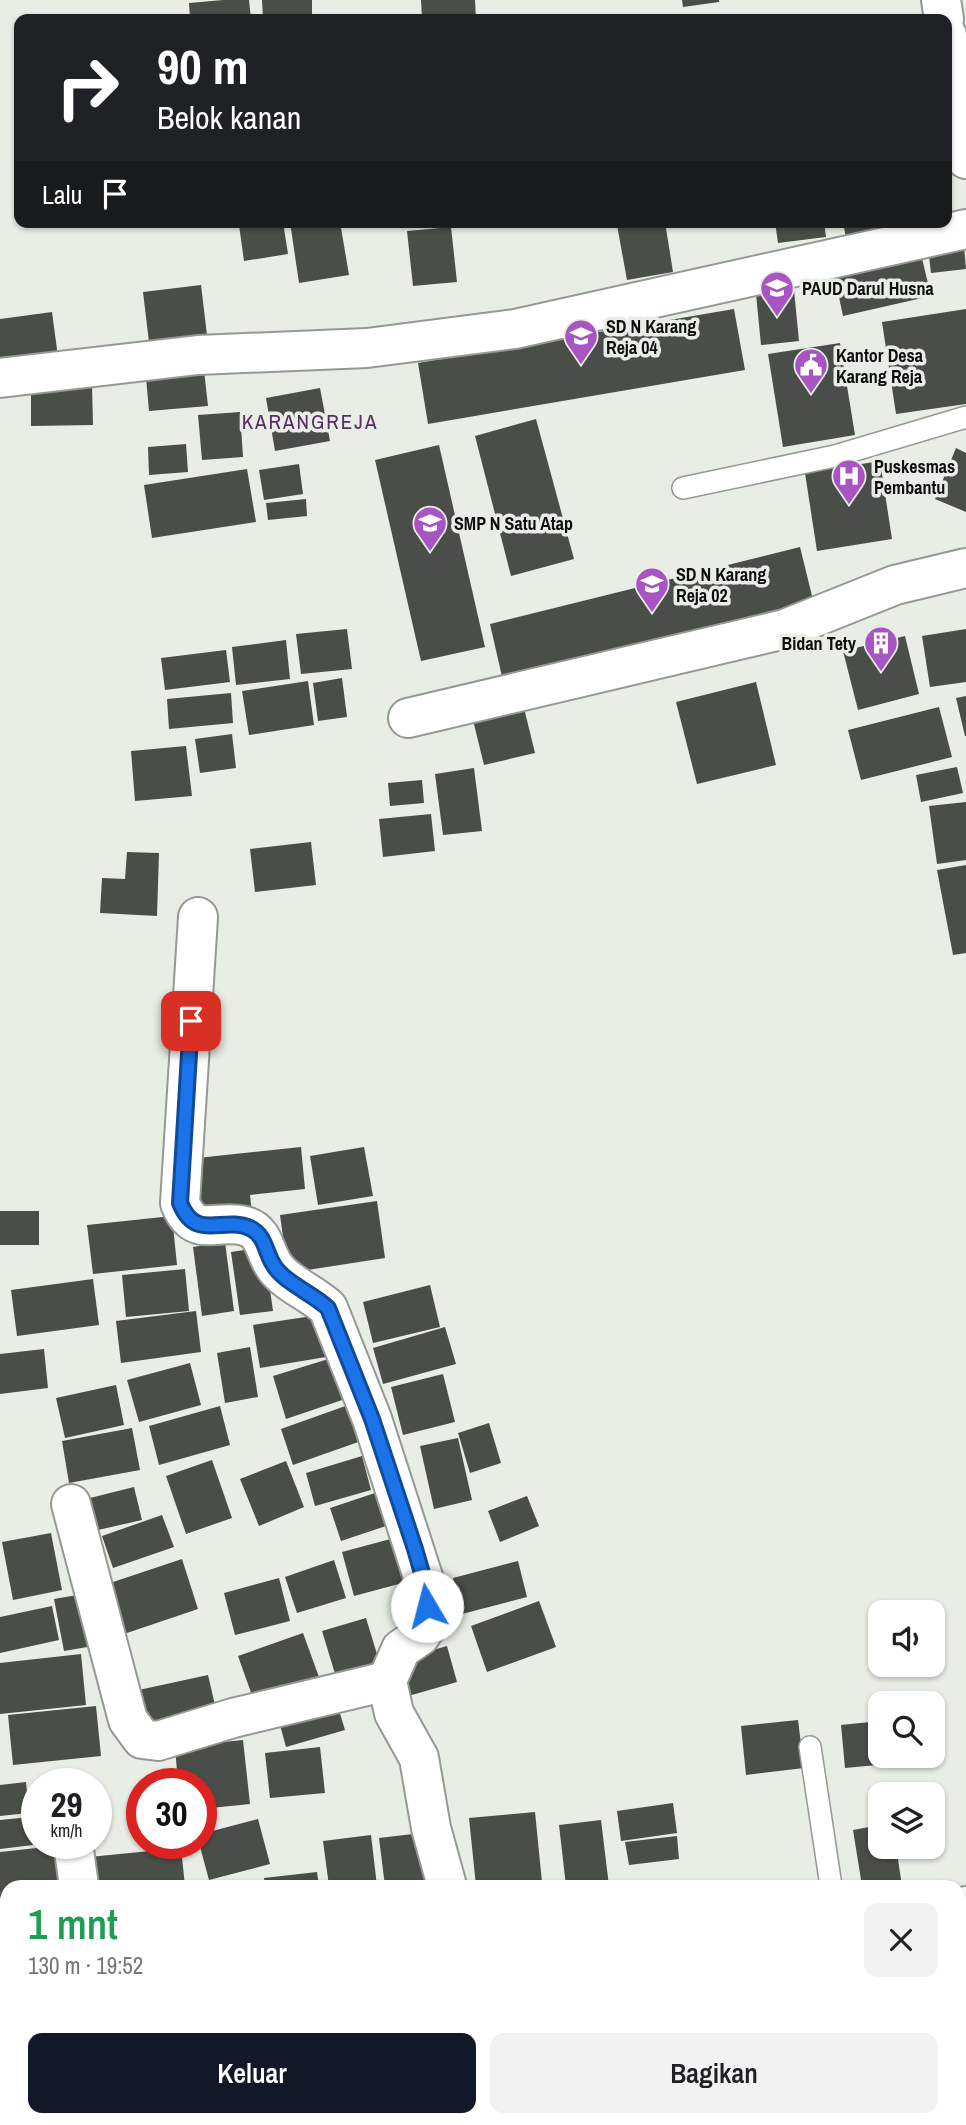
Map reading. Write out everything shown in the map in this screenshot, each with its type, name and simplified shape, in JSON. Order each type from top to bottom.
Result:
[{"type":"street","points":[[952,68],[966,159]]},
{"type":"street","points":[[0,378],[198,355],[367,348],[515,329],[966,229]]},
{"type":"street","points":[[408,718],[785,629],[895,585],[966,568]]},
{"type":"street","points":[[198,917],[180,1203],[185,1215],[195,1223],[206,1227],[244,1226],[255,1231],[263,1240],[274,1266],[294,1284],[314,1294],[328,1308],[372,1419],[424,1580],[427,1626],[420,1636],[401,1649],[392,1664],[387,1681],[394,1713],[419,1758],[431,1828],[445,1880]]},
{"type":"street","points":[[71,1504],[128,1720],[142,1739],[158,1741],[233,1718],[387,1681]]},
{"type":"street","points":[[75,1859],[78,1880]]},
{"type":"lane","points":[[682,488],[835,456],[966,417]]},
{"type":"lane","points":[[810,1747],[830,1880]]},
{"type":"building","points":[[249,0],[250,14],[190,14],[189,3]]},
{"type":"building","points":[[262,0],[312,0],[312,14],[263,14]]},
{"type":"building","points":[[421,0],[475,0],[476,14],[422,14]]},
{"type":"building","points":[[682,0],[719,0],[719,2],[683,7]]},
{"type":"building","points":[[239,228],[284,228],[288,254],[244,261]]},
{"type":"building","points":[[291,228],[341,228],[349,275],[299,283]]},
{"type":"building","points":[[451,228],[457,282],[413,286],[407,231]]},
{"type":"building","points":[[618,228],[666,228],[673,272],[627,280]]},
{"type":"building","points":[[776,228],[825,228],[826,237],[778,243]]},
{"type":"building","points":[[844,228],[902,228],[902,229],[846,238]]},
{"type":"building","points":[[963,235],[966,269],[931,273],[927,240]]},
{"type":"building","points":[[920,250],[931,296],[843,316],[833,269]]},
{"type":"building","points":[[201,285],[207,335],[149,342],[143,292]]},
{"type":"building","name":"PAUD Darul Husna","points":[[794,290],[799,341],[761,345],[756,294]]},
{"type":"building","name":"SD N Karang Reja 04","points":[[734,309],[745,370],[428,424],[418,363]]},
{"type":"building","points":[[966,309],[966,404],[896,414],[882,322]]},
{"type":"building","points":[[52,312],[58,357],[0,364],[0,319]]},
{"type":"building","name":"Kantor Desa Karang Reja","points":[[840,343],[855,435],[783,447],[768,354]]},
{"type":"building","points":[[203,361],[208,406],[149,411],[145,366]]},
{"type":"building","points":[[92,385],[93,425],[31,426],[31,386]]},
{"type":"building","points":[[320,388],[330,441],[275,451],[266,398]]},
{"type":"building","points":[[240,412],[243,457],[202,460],[198,415]]},
{"type":"building","name":"SMP N Satu Atap","points":[[536,419],[574,559],[511,576],[475,436]]},
{"type":"building","points":[[186,444],[188,472],[149,475],[148,447]]},
{"type":"building","name":"SMP N Satu Atap","points":[[439,445],[485,647],[421,661],[375,460]]},
{"type":"building","points":[[956,448],[966,453],[966,512],[935,499]]},
{"type":"building","name":"Puskesmas Pembantu","points":[[880,461],[892,539],[817,551],[805,473]]},
{"type":"building","points":[[299,464],[303,494],[264,500],[259,470]]},
{"type":"building","points":[[247,469],[256,522],[152,538],[144,485]]},
{"type":"building","points":[[306,499],[307,516],[268,520],[266,503]]},
{"type":"building","name":"SD N Karang Reja 02","points":[[800,547],[814,604],[503,681],[490,624]]},
{"type":"building","points":[[347,629],[352,669],[301,674],[296,634]]},
{"type":"building","points":[[966,629],[966,682],[930,687],[922,636]]},
{"type":"building","name":"Bidan Tety","points":[[905,636],[919,694],[858,710],[843,651]]},
{"type":"building","points":[[286,640],[290,679],[236,685],[232,647]]},
{"type":"building","points":[[226,650],[230,682],[165,690],[161,658]]},
{"type":"building","points":[[342,678],[347,717],[318,721],[313,683]]},
{"type":"building","points":[[308,681],[314,725],[249,735],[242,691]]},
{"type":"building","points":[[756,682],[776,765],[697,784],[676,702]]},
{"type":"building","points":[[231,693],[233,723],[169,729],[167,699]]},
{"type":"building","points":[[966,696],[966,736],[965,736],[956,698]]},
{"type":"building","points":[[939,707],[952,757],[861,780],[848,730]]},
{"type":"building","points":[[524,708],[535,753],[484,765],[473,720]]},
{"type":"building","points":[[232,734],[236,768],[200,773],[195,739]]},
{"type":"building","points":[[186,746],[192,796],[135,801],[131,751]]},
{"type":"building","points":[[957,767],[963,793],[921,802],[916,775]]},
{"type":"building","points":[[474,768],[482,831],[443,835],[435,774]]},
{"type":"building","points":[[422,780],[424,803],[390,806],[388,783]]},
{"type":"building","points":[[966,802],[966,860],[937,864],[929,806]]},
{"type":"building","points":[[431,814],[435,851],[383,857],[379,819]]},
{"type":"building","points":[[311,842],[316,885],[255,892],[250,849]]},
{"type":"building","points":[[127,852],[159,853],[157,916],[100,913],[102,878],[125,879]]},
{"type":"building","points":[[966,865],[966,953],[953,955],[937,870]]},
{"type":"building","points":[[301,1147],[305,1189],[250,1195],[252,1213],[203,1218],[197,1158]]},
{"type":"building","points":[[364,1147],[373,1196],[318,1205],[310,1156]]},
{"type":"building","points":[[377,1201],[385,1258],[288,1273],[280,1215]]},
{"type":"building","points":[[0,1211],[39,1211],[39,1245],[0,1245]]},
{"type":"building","points":[[172,1216],[177,1265],[93,1274],[87,1225]]},
{"type":"building","points":[[225,1242],[234,1311],[202,1316],[193,1247]]},
{"type":"building","points":[[264,1247],[273,1311],[240,1315],[231,1252]]},
{"type":"building","points":[[185,1269],[189,1311],[126,1317],[122,1275]]},
{"type":"building","points":[[93,1279],[99,1325],[17,1336],[11,1290]]},
{"type":"building","points":[[430,1285],[440,1327],[373,1343],[363,1302]]},
{"type":"building","points":[[196,1311],[201,1352],[121,1363],[116,1321]]},
{"type":"building","points":[[319,1315],[326,1357],[260,1368],[253,1325]]},
{"type":"building","points":[[445,1327],[456,1364],[383,1384],[373,1348]]},
{"type":"building","points":[[250,1347],[258,1397],[225,1403],[217,1353]]},
{"type":"building","points":[[44,1349],[48,1388],[0,1394],[0,1354]]},
{"type":"building","points":[[335,1357],[348,1398],[286,1419],[273,1376]]},
{"type":"building","points":[[190,1363],[201,1405],[139,1422],[127,1380]]},
{"type":"building","points":[[443,1374],[455,1422],[403,1435],[391,1387]]},
{"type":"building","points":[[116,1385],[124,1425],[65,1438],[56,1398]]},
{"type":"building","points":[[351,1404],[364,1440],[293,1465],[281,1429]]},
{"type":"building","points":[[220,1406],[230,1445],[159,1465],[149,1426]]},
{"type":"building","points":[[489,1423],[501,1463],[470,1473],[458,1433]]},
{"type":"building","points":[[132,1428],[140,1470],[69,1483],[62,1441]]},
{"type":"building","points":[[458,1438],[472,1500],[434,1509],[420,1446]]},
{"type":"building","points":[[362,1456],[371,1490],[315,1506],[306,1473]]},
{"type":"building","points":[[212,1460],[232,1518],[186,1534],[166,1476]]},
{"type":"building","points":[[286,1461],[304,1507],[259,1526],[240,1479]]},
{"type":"building","points":[[134,1487],[142,1520],[98,1530],[90,1498]]},
{"type":"building","points":[[375,1493],[386,1526],[341,1541],[330,1508]]},
{"type":"building","points":[[527,1496],[539,1526],[500,1542],[488,1511]]},
{"type":"building","points":[[162,1515],[174,1547],[113,1568],[102,1536]]},
{"type":"building","points":[[51,1533],[62,1590],[13,1600],[2,1542]]},
{"type":"building","points":[[398,1537],[410,1581],[354,1596],[342,1552]]},
{"type":"building","points":[[182,1559],[198,1609],[121,1635],[104,1585]]},
{"type":"building","points":[[334,1560],[346,1598],[297,1613],[285,1577]]},
{"type":"building","points":[[518,1561],[527,1597],[462,1614],[453,1578]]},
{"type":"building","points":[[279,1578],[290,1621],[235,1635],[224,1593]]},
{"type":"building","points":[[89,1593],[99,1645],[64,1651],[54,1599]]},
{"type":"building","points":[[539,1601],[556,1647],[487,1672],[471,1626]]},
{"type":"building","points":[[52,1606],[59,1640],[0,1653],[0,1617]]},
{"type":"building","points":[[366,1618],[380,1664],[336,1677],[322,1631]]},
{"type":"building","points":[[303,1633],[319,1677],[254,1701],[238,1656]]},
{"type":"building","points":[[447,1646],[457,1682],[405,1697],[395,1661]]},
{"type":"building","points":[[81,1654],[86,1705],[0,1714],[0,1663]]},
{"type":"building","points":[[208,1675],[218,1718],[143,1734],[134,1691]]},
{"type":"building","points":[[335,1697],[345,1730],[286,1747],[277,1714]]},
{"type":"building","points":[[96,1706],[101,1756],[13,1765],[8,1715]]},
{"type":"building","points":[[798,1720],[804,1768],[746,1775],[741,1726]]},
{"type":"building","points":[[868,1722],[868,1766],[845,1768],[841,1725]]},
{"type":"building","points":[[243,1740],[250,1804],[217,1807],[217,1768],[177,1768],[175,1747]]},
{"type":"building","points":[[320,1747],[325,1793],[270,1798],[265,1753]]},
{"type":"building","points":[[21,1783],[21,1814],[0,1816],[0,1785]]},
{"type":"building","points":[[673,1803],[677,1833],[621,1841],[617,1811]]},
{"type":"building","points":[[535,1812],[542,1880],[475,1880],[469,1818]]},
{"type":"building","points":[[21,1818],[21,1846],[0,1849],[0,1820]]},
{"type":"building","points":[[258,1819],[270,1864],[209,1880],[203,1859],[217,1859],[217,1830]]},
{"type":"building","points":[[601,1820],[608,1880],[565,1880],[559,1825]]},
{"type":"building","points":[[868,1827],[868,1859],[898,1859],[901,1880],[861,1880],[853,1830]]},
{"type":"building","points":[[430,1832],[436,1880],[384,1880],[379,1838]]},
{"type":"building","points":[[371,1835],[376,1880],[328,1880],[323,1841]]},
{"type":"building","points":[[677,1836],[679,1859],[629,1865],[625,1842]]},
{"type":"building","points":[[21,1850],[21,1859],[56,1859],[58,1880],[0,1880],[0,1852]]},
{"type":"building","points":[[126,1853],[126,1859],[182,1859],[184,1880],[91,1880],[89,1859],[112,1859],[112,1855]]},
{"type":"building","points":[[317,1872],[318,1880],[264,1880]]},
{"type":"place","name":"PAUD Darul Husna","points":[[777,318]]},
{"type":"place","name":"SD N Karang Reja 04","points":[[581,366]]},
{"type":"place","name":"Kantor Desa Karang Reja","points":[[811,395]]},
{"type":"place","name":"Puskesmas Pembantu","points":[[849,506]]},
{"type":"place","name":"SMP N Satu Atap","points":[[430,553]]},
{"type":"place","name":"SD N Karang Reja 02","points":[[652,614]]},
{"type":"place","name":"Bidan Tety","points":[[881,673]]},
{"type":"district","name":"KARANGREJA","points":[[310,421]]},
{"type":"route","points":[[191,1021],[180,1203],[185,1215],[195,1223],[206,1227],[244,1226],[255,1231],[263,1240],[274,1266],[294,1284],[314,1294],[328,1308],[372,1419],[385,1465],[415,1549],[424,1580],[427,1606]]}]
